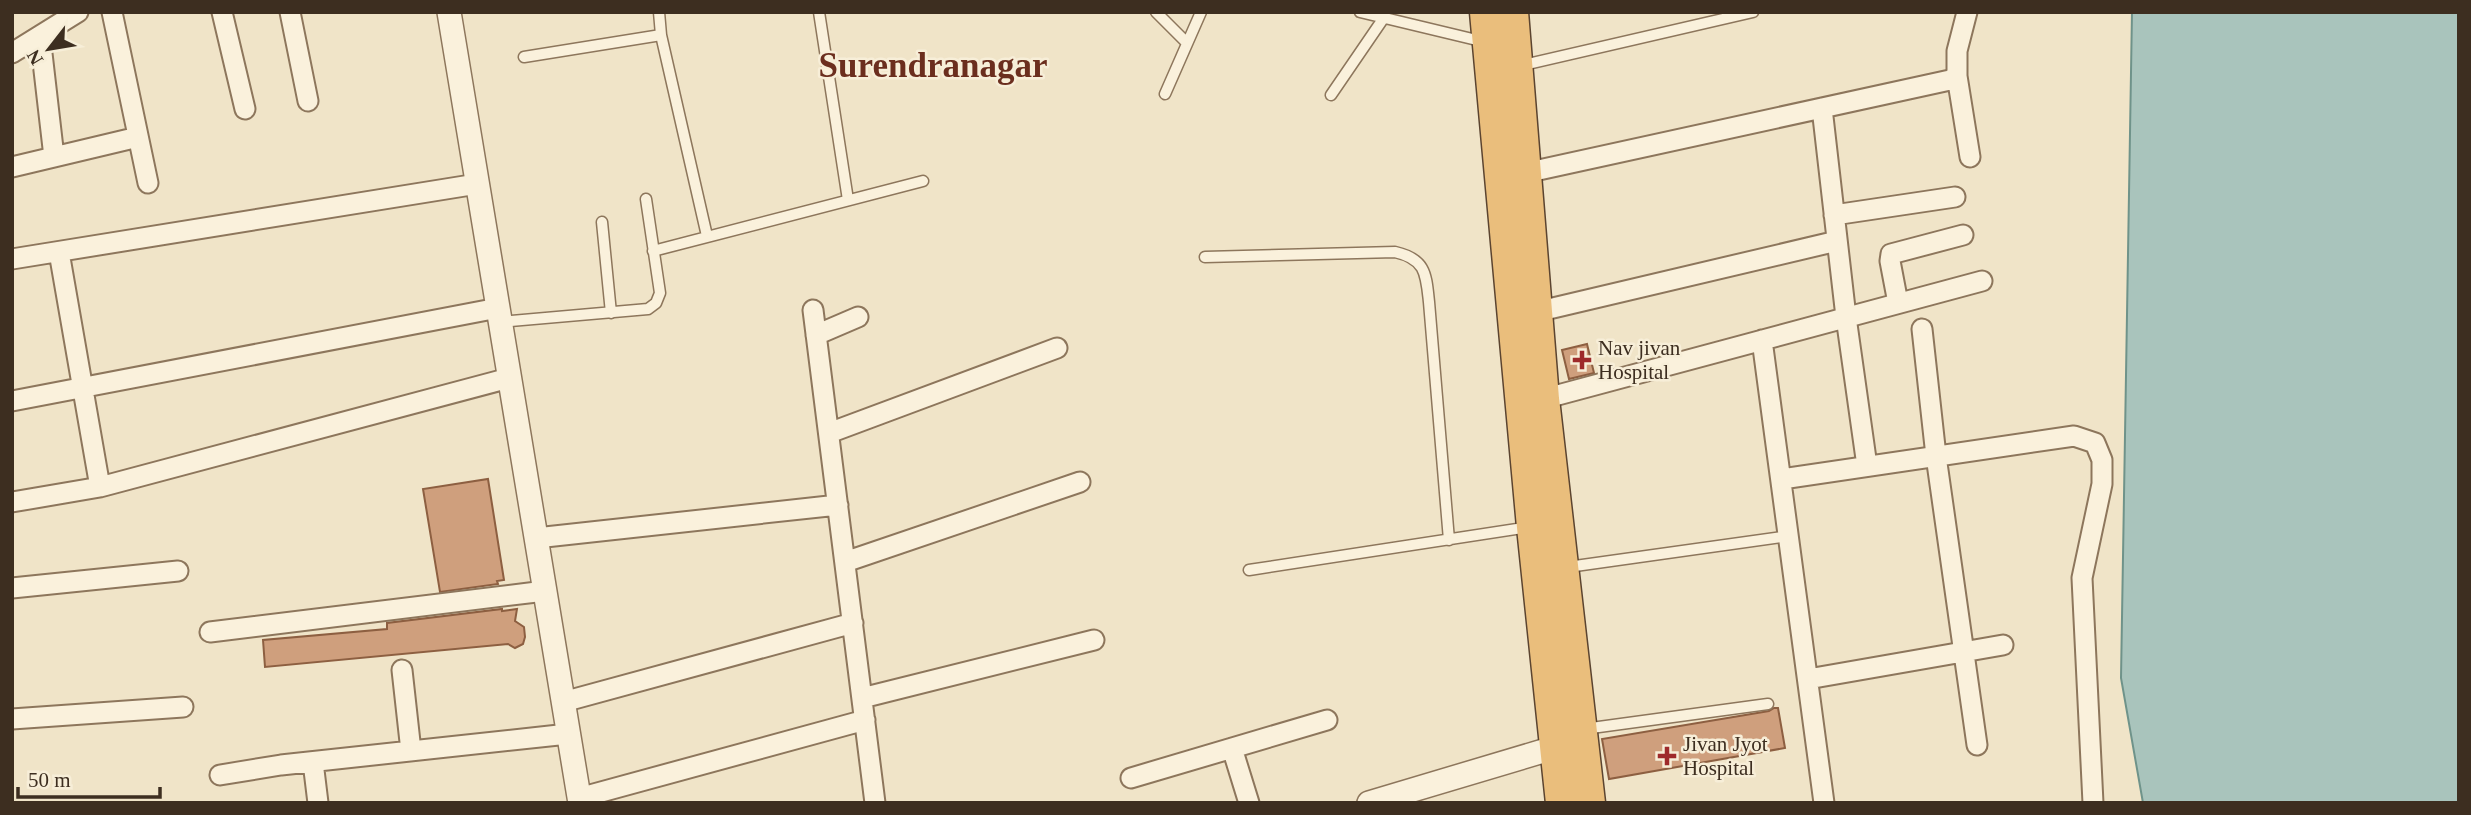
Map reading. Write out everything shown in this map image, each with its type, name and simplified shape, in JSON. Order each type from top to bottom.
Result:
[{"type":"highway","points":[[1512,12],[1495,47],[1533,527],[1572,739],[1589,803]]},
{"type":"highway","points":[[1495,47],[1525,173],[1543,399],[1562,568],[1572,739],[1562,803]]},
{"type":"street","points":[[12,53],[78,12]]},
{"type":"street","points":[[112,12],[148,183]]},
{"type":"street","points":[[222,12],[245,109]]},
{"type":"street","points":[[290,12],[308,101]]},
{"type":"street","points":[[449,12],[580,800],[865,720]]},
{"type":"street","points":[[1967,12],[1958,51],[1957,76],[1970,158]]},
{"type":"street","points":[[40,36],[54,157]]},
{"type":"street","points":[[1525,173],[1950,80],[1957,76]]},
{"type":"street","points":[[1822,108],[1846,317],[1867,466]]},
{"type":"street","points":[[12,167],[138,137]]},
{"type":"street","points":[[12,259],[477,184]]},
{"type":"street","points":[[1834,215],[1955,197]]},
{"type":"street","points":[[1898,303],[1889,261],[1891,254],[1963,235]]},
{"type":"street","points":[[1536,312],[1837,241]]},
{"type":"street","points":[[59,252],[100,487]]},
{"type":"street","points":[[1543,399],[1982,281]]},
{"type":"street","points":[[813,310],[875,803]]},
{"type":"street","points":[[12,401],[499,315]]},
{"type":"street","points":[[816,335],[858,317]]},
{"type":"street","points":[[1922,329],[1936,456],[1977,745]]},
{"type":"street","points":[[1762,340],[1824,803]]},
{"type":"street","points":[[830,433],[1057,348]]},
{"type":"street","points":[[12,502],[100,487],[509,378]]},
{"type":"street","points":[[1782,479],[2074,436],[2095,443],[2102,460],[2102,484],[2082,578],[2093,803]]},
{"type":"street","points":[[845,562],[1080,482]]},
{"type":"street","points":[[536,538],[838,505]]},
{"type":"street","points":[[12,588],[178,571]]},
{"type":"street","points":[[209,632],[545,592]]},
{"type":"street","points":[[563,702],[853,623]]},
{"type":"street","points":[[862,698],[1094,640]]},
{"type":"street","points":[[1808,679],[2003,645]]},
{"type":"street","points":[[402,670],[411,751]]},
{"type":"street","points":[[12,719],[183,707]]},
{"type":"street","points":[[1131,778],[1327,720]]},
{"type":"street","points":[[220,775],[568,734]]},
{"type":"street","points":[[1369,803],[1572,739]]},
{"type":"street","points":[[1232,748],[1249,803]]},
{"type":"street","points":[[313,762],[318,803]]},
{"type":"lane","points":[[659,12],[661,35],[707,236]]},
{"type":"lane","points":[[819,12],[848,200]]},
{"type":"lane","points":[[1156,12],[1186,42]]},
{"type":"lane","points":[[1165,94],[1201,12]]},
{"type":"lane","points":[[1360,12],[1495,47],[1753,12]]},
{"type":"lane","points":[[1331,95],[1383,19]]},
{"type":"lane","points":[[524,57],[661,35]]},
{"type":"lane","points":[[653,251],[923,181]]},
{"type":"lane","points":[[499,315],[611,313],[648,309],[656,303],[660,293],[646,199]]},
{"type":"lane","points":[[602,222],[611,313]]},
{"type":"lane","points":[[1205,257],[1395,253],[1409,255],[1419,262],[1426,275],[1429,302],[1449,540]]},
{"type":"lane","points":[[1249,570],[1533,527]]},
{"type":"lane","points":[[1562,568],[1789,536]]},
{"type":"lane","points":[[1572,739],[1768,704]]},
{"type":"water","points":[[2132,12],[2459,12],[2459,803],[2143,803],[2121,678]]},
{"type":"building","points":[[1587,344],[1594,373],[1569,379],[1562,350]]},
{"type":"building","points":[[488,479],[504,580],[497,581],[498,584],[440,592],[423,489]]},
{"type":"building","points":[[517,609],[515,621],[524,627],[523,644],[515,648],[508,644],[265,667],[263,640],[387,629],[387,623]]},
{"type":"building","points":[[1778,708],[1785,748],[1609,779],[1602,739]]},
{"type":"place","name":"Nav jivan Hospital","points":[[1582,360]]},
{"type":"place","name":"Jivan Jyot Hospital","points":[[1667,756]]},
{"type":"district","name":"Surendranagar","points":[[933,65]]}]
